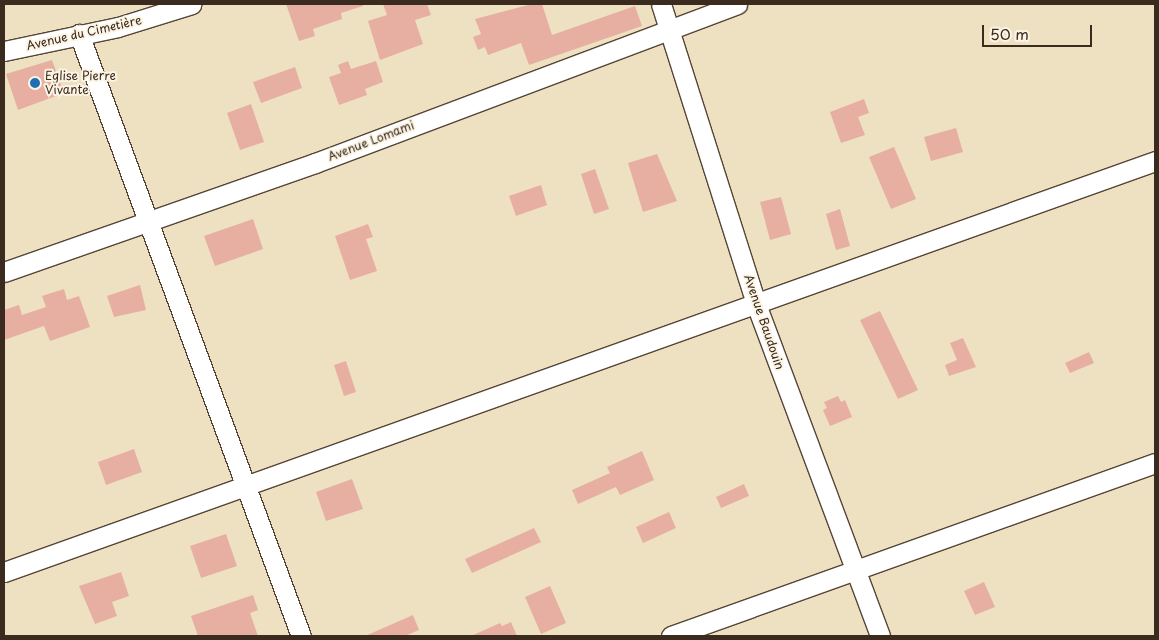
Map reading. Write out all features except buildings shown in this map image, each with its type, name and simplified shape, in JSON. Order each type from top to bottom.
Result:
[{"type":"street","name":"Avenue du Cimetière","points":[[4,51],[118,27],[192,4]]},
{"type":"street","name":"Avenue Baudouin","points":[[661,4],[756,304],[880,636]]},
{"type":"street","name":"Avenue Lomami","points":[[4,272],[315,163],[737,4]]},
{"type":"street","points":[[79,34],[146,223],[301,636]]},
{"type":"street","points":[[4,572],[243,485],[1155,161]]},
{"type":"street","points":[[671,636],[1155,463]]},
{"type":"place","name":"Eglise Pierre Vivante","points":[[35,83]]}]
